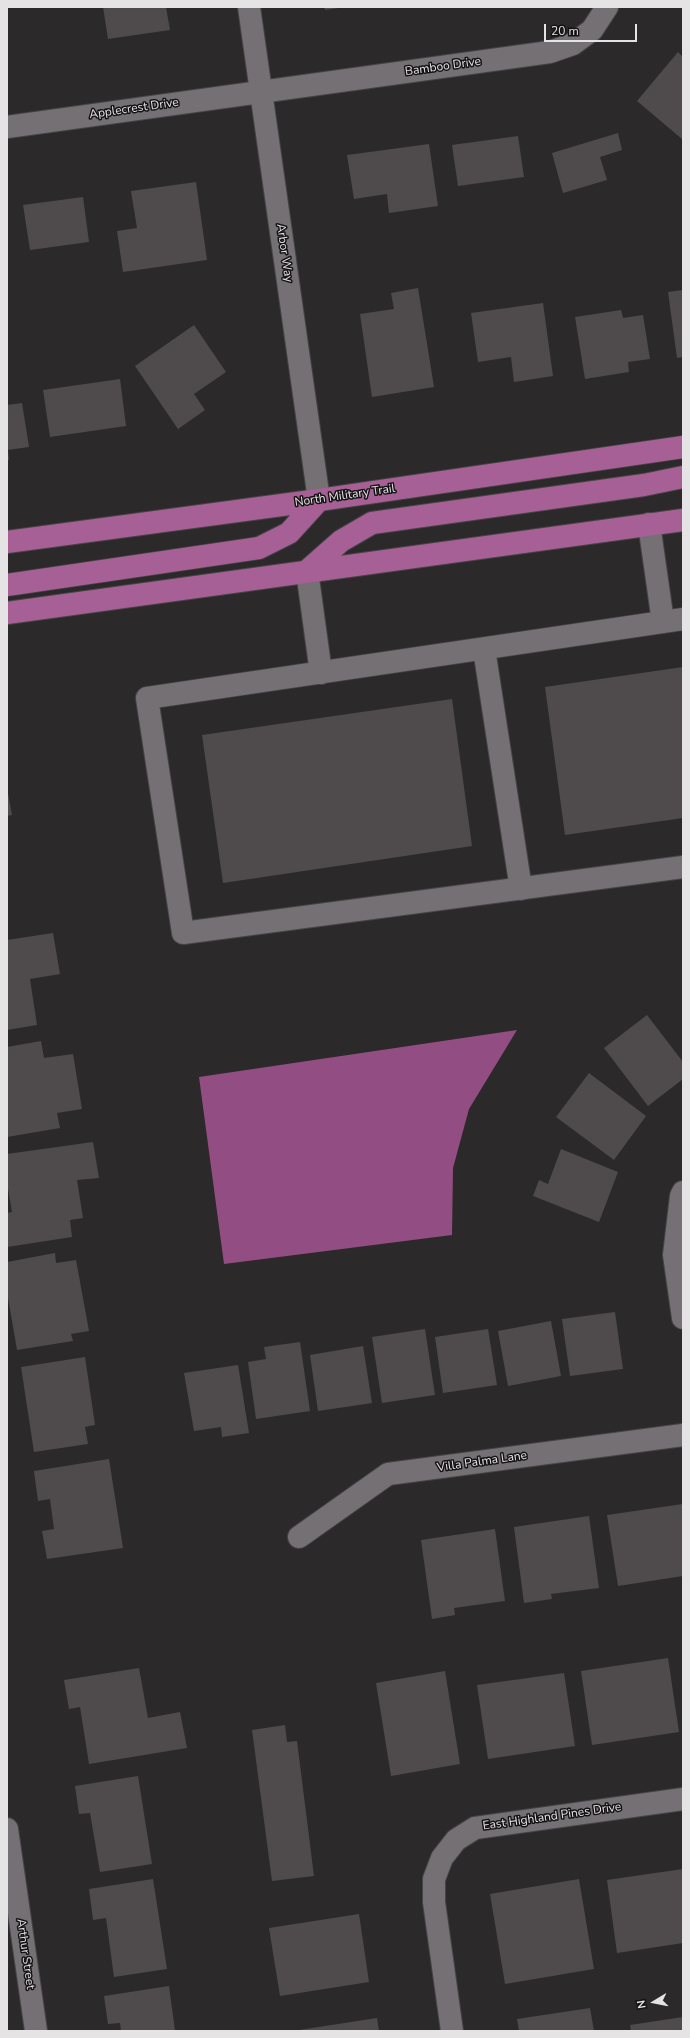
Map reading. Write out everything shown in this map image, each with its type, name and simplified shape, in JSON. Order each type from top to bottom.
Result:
[{"type":"main road","name":"North Military Trail","points":[[7,542],[319,500],[683,447]]},
{"type":"main road","points":[[307,571],[341,541],[372,523],[644,485],[683,477]]},
{"type":"main road","points":[[7,585],[259,548],[289,533],[319,500]]},
{"type":"main road","points":[[7,613],[683,520]]},
{"type":"street","name":"Arbor Way","points":[[249,7],[319,500]]},
{"type":"street","name":"Bamboo Drive","points":[[261,92],[550,52],[573,44],[592,30],[607,7]]},
{"type":"street","name":"Applecrest Drive","points":[[7,126],[261,92]]},
{"type":"street","points":[[649,524],[673,620],[147,698],[183,933],[683,867]]},
{"type":"street","points":[[307,571],[321,673]]},
{"type":"street","points":[[484,649],[520,889]]},
{"type":"street","points":[[683,1192],[680,1196],[674,1255],[683,1318]]},
{"type":"street","name":"Villa Palma Lane","points":[[299,1537],[388,1474],[683,1435]]},
{"type":"street","name":"East Highland Pines Drive","points":[[452,2031],[434,1902],[434,1879],[442,1858],[456,1840],[475,1828],[683,1799]]},
{"type":"street","name":"Arthur Street","points":[[7,1829],[36,2031]]},
{"type":"shaded area","points":[[517,1030],[469,1109],[453,1168],[452,1235],[224,1264],[199,1077]]},
{"type":"building","points":[[103,7],[166,7],[170,30],[108,39]]},
{"type":"building","points":[[324,7],[339,7],[339,8],[325,10]]},
{"type":"building","points":[[678,52],[683,57],[682,139],[637,101]]},
{"type":"building","points":[[618,133],[622,150],[600,157],[607,180],[563,193],[552,153]]},
{"type":"building","points":[[518,136],[524,177],[458,186],[452,145]]},
{"type":"building","points":[[429,144],[438,206],[389,213],[387,194],[354,199],[347,155]]},
{"type":"building","points":[[196,182],[207,260],[123,272],[117,231],[137,228],[131,191]]},
{"type":"building","points":[[83,197],[89,242],[30,250],[23,205]]},
{"type":"building","points":[[418,288],[434,387],[372,397],[360,314],[394,309],[391,293]]},
{"type":"building","points":[[683,290],[683,357],[677,358],[668,292]]},
{"type":"building","points":[[543,303],[553,376],[514,382],[511,357],[478,362],[471,313]]},
{"type":"building","points":[[621,310],[623,318],[643,315],[650,359],[628,362],[629,372],[585,379],[575,317]]},
{"type":"building","points":[[194,325],[226,372],[194,394],[205,410],[178,429],[135,366]]},
{"type":"building","points":[[120,379],[126,426],[50,437],[43,390]]},
{"type":"building","points":[[22,403],[29,447],[8,450],[9,460],[7,460],[7,405]]},
{"type":"building","points":[[683,667],[683,818],[565,835],[545,687]]},
{"type":"building","points":[[452,699],[472,846],[223,883],[202,735]]},
{"type":"building","points":[[7,788],[12,815],[7,816]]},
{"type":"building","points":[[53,933],[60,974],[30,979],[37,1025],[7,1030],[7,940]]},
{"type":"building","points":[[647,1015],[683,1062],[683,1079],[648,1106],[604,1048]]},
{"type":"building","points":[[41,1041],[44,1058],[73,1054],[82,1109],[57,1113],[60,1128],[7,1137],[7,1047]]},
{"type":"building","points":[[589,1073],[646,1116],[614,1160],[556,1117]]},
{"type":"building","points":[[93,1142],[99,1178],[77,1180],[83,1218],[70,1220],[72,1237],[7,1247],[7,1213],[12,1212],[7,1183],[7,1154]]},
{"type":"building","points":[[561,1149],[618,1172],[599,1222],[533,1196],[539,1180],[548,1184]]},
{"type":"building","points":[[55,1253],[56,1263],[76,1260],[89,1331],[71,1334],[73,1341],[17,1350],[7,1292],[7,1262]]},
{"type":"building","points":[[615,1312],[623,1369],[570,1376],[562,1319]]},
{"type":"building","points":[[551,1321],[561,1376],[508,1386],[498,1331]]},
{"type":"building","points":[[425,1329],[435,1395],[382,1403],[372,1337]]},
{"type":"building","points":[[488,1329],[497,1385],[443,1393],[435,1337]]},
{"type":"building","points":[[300,1342],[310,1411],[256,1419],[248,1362],[266,1359],[264,1347]]},
{"type":"building","points":[[363,1346],[372,1403],[318,1411],[310,1355]]},
{"type":"building","points":[[85,1357],[95,1425],[85,1427],[88,1444],[34,1452],[21,1367]]},
{"type":"building","points":[[238,1365],[249,1433],[222,1437],[221,1427],[194,1431],[184,1373]]},
{"type":"building","points":[[109,1459],[123,1548],[47,1559],[42,1531],[54,1529],[50,1499],[38,1501],[34,1471]]},
{"type":"building","points":[[683,1504],[683,1576],[618,1586],[607,1515]]},
{"type":"building","points":[[589,1516],[599,1588],[551,1594],[552,1599],[524,1603],[514,1527]]},
{"type":"building","points":[[495,1529],[505,1601],[454,1608],[455,1615],[432,1619],[421,1540]]},
{"type":"building","points":[[668,1658],[679,1732],[592,1745],[581,1671]]},
{"type":"building","points":[[139,1668],[148,1718],[180,1712],[187,1748],[89,1764],[80,1707],[69,1709],[64,1680]]},
{"type":"building","points":[[445,1671],[460,1764],[391,1776],[376,1683]]},
{"type":"building","points":[[564,1673],[575,1746],[488,1759],[477,1685]]},
{"type":"building","points":[[285,1725],[287,1742],[297,1741],[314,1876],[272,1881],[252,1730]]},
{"type":"building","points":[[138,1776],[152,1864],[100,1872],[90,1813],[79,1814],[75,1786]]},
{"type":"building","points":[[683,1869],[683,1943],[617,1953],[607,1880]]},
{"type":"building","points":[[153,1879],[167,1969],[114,1977],[106,1918],[93,1920],[89,1889]]},
{"type":"building","points":[[579,1879],[594,1969],[505,1984],[490,1894]]},
{"type":"building","points":[[359,1914],[369,1982],[280,1996],[269,1928]]},
{"type":"building","points":[[169,1986],[175,2031],[121,2031],[120,2023],[108,2024],[104,1996]]},
{"type":"building","points":[[590,2008],[594,2031],[519,2031],[517,2019]]},
{"type":"building","points":[[683,2017],[683,2031],[631,2031],[630,2025]]},
{"type":"building","points":[[377,2018],[379,2031],[299,2031],[299,2030]]}]
